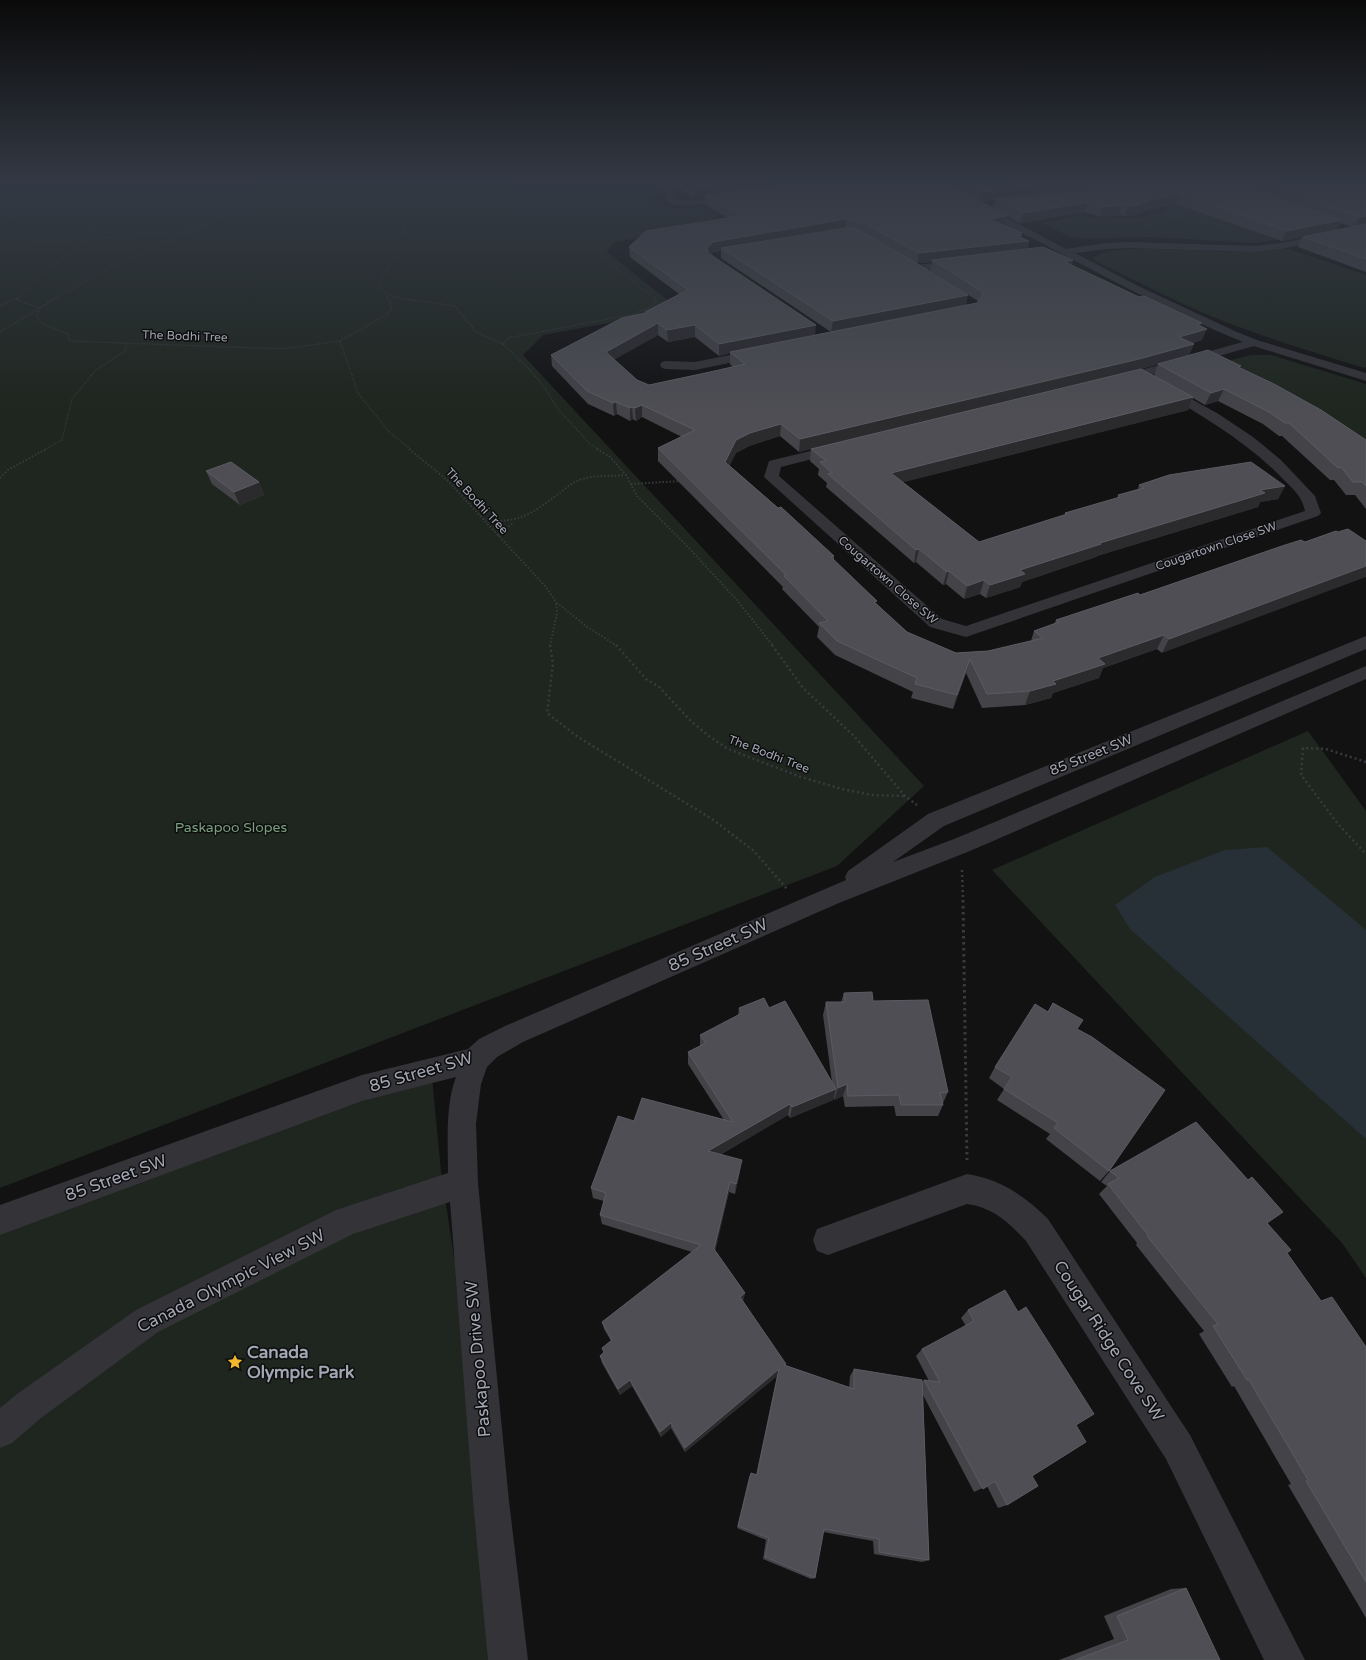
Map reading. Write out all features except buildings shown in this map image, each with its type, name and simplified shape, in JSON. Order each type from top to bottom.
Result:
[{"type":"street","points":[[1078,258],[1156,299],[1253,342],[1366,377]]},
{"type":"street","points":[[968,266],[929,276],[913,267],[968,266]]},
{"type":"street","points":[[1108,382],[1139,375],[1244,346],[1253,342]]},
{"type":"street","points":[[666,365],[695,366],[769,350]]},
{"type":"street","name":"Cougartown Close SW","points":[[852,445],[774,464],[771,477],[936,623],[966,632],[1313,513],[1310,499],[1276,463],[1248,440],[1212,416],[1139,375]]},
{"type":"street","name":"85 Street SW","points":[[830,896],[936,820],[1366,642]]},
{"type":"street","name":"85 Street SW","points":[[0,1220],[362,1088],[476,1059],[488,1048],[514,1034],[801,908],[962,845],[1366,672]]},
{"type":"street","name":"Paskapoo Drive SW","points":[[476,1059],[467,1084],[462,1124],[462,1183],[491,1501],[508,1660]]},
{"type":"street","name":"Canada Olympic View SW","points":[[0,1431],[29,1406],[147,1321],[347,1221],[462,1183]]},
{"type":"street","points":[[828,1240],[967,1189]]},
{"type":"street","name":"Cougar Ridge Cove SW","points":[[967,1189],[980,1190],[1011,1205],[1037,1230],[1178,1447],[1284,1660]]},
{"type":"path","points":[[0,306],[17,300],[26,293],[28,287],[61,258]]},
{"type":"path","points":[[0,332],[109,267],[129,258]]},
{"type":"path","points":[[340,341],[357,328],[387,316],[391,309],[390,302],[381,290],[379,283],[393,258]]},
{"type":"path","points":[[503,344],[508,338],[634,314],[648,308],[656,302],[653,296],[606,258]]},
{"type":"path","points":[[385,294],[401,299],[455,306],[476,332],[503,344],[520,359],[545,388],[557,408],[590,444],[610,457],[626,475],[637,496],[686,545],[736,600],[760,629],[803,688],[854,736],[906,796],[936,820]]},
{"type":"path","points":[[17,300],[40,308]]},
{"type":"path","name":"The Bodhi Tree","points":[[40,308],[37,317],[45,324],[68,334],[69,340],[127,344],[283,349],[340,341],[358,393],[389,432],[447,480],[546,587],[556,602],[586,626],[615,644],[646,679],[659,687],[691,721],[728,749],[781,770],[842,789],[872,795],[906,796]]},
{"type":"path","points":[[0,478],[8,470],[62,440],[72,399],[96,370],[125,351],[127,344]]},
{"type":"path","points":[[483,519],[494,522],[515,521],[523,518],[568,486],[579,480],[626,475]]},
{"type":"path","points":[[631,484],[685,481]]},
{"type":"path","points":[[498,536],[515,521]]},
{"type":"path","points":[[556,602],[557,613],[550,642],[553,664],[547,713],[578,737],[712,819],[754,851],[788,890],[801,908]]},
{"type":"path","points":[[1366,762],[1326,749],[1303,748],[1301,775],[1338,824],[1366,854]]},
{"type":"path","points":[[962,845],[967,1189]]},
{"type":"green space","name":"Paskapoo Slopes","points":[[0,258],[615,258],[680,310],[543,335],[523,355],[924,786],[837,866],[0,1188]]},
{"type":"green space","points":[[1094,258],[1316,258],[1366,275],[1366,367],[1364,368],[1296,347],[1211,316],[1160,293]]},
{"type":"green space","points":[[1251,355],[1271,355],[1366,384],[1366,442],[1349,429],[1315,408],[1224,362]]},
{"type":"green space","points":[[1308,731],[1366,811],[1366,1278],[1342,1243],[992,870]]},
{"type":"green space","name":"Canada Olympic Park","points":[[431,1067],[441,1171],[491,1501],[508,1660],[0,1660],[0,1222]]},
{"type":"shaded area","points":[[1267,847],[1366,930],[1366,1139],[1130,929],[1115,905],[1155,877],[1225,850]]},
{"type":"place","name":"Canada Olympic Park","points":[[235,1362]]}]
